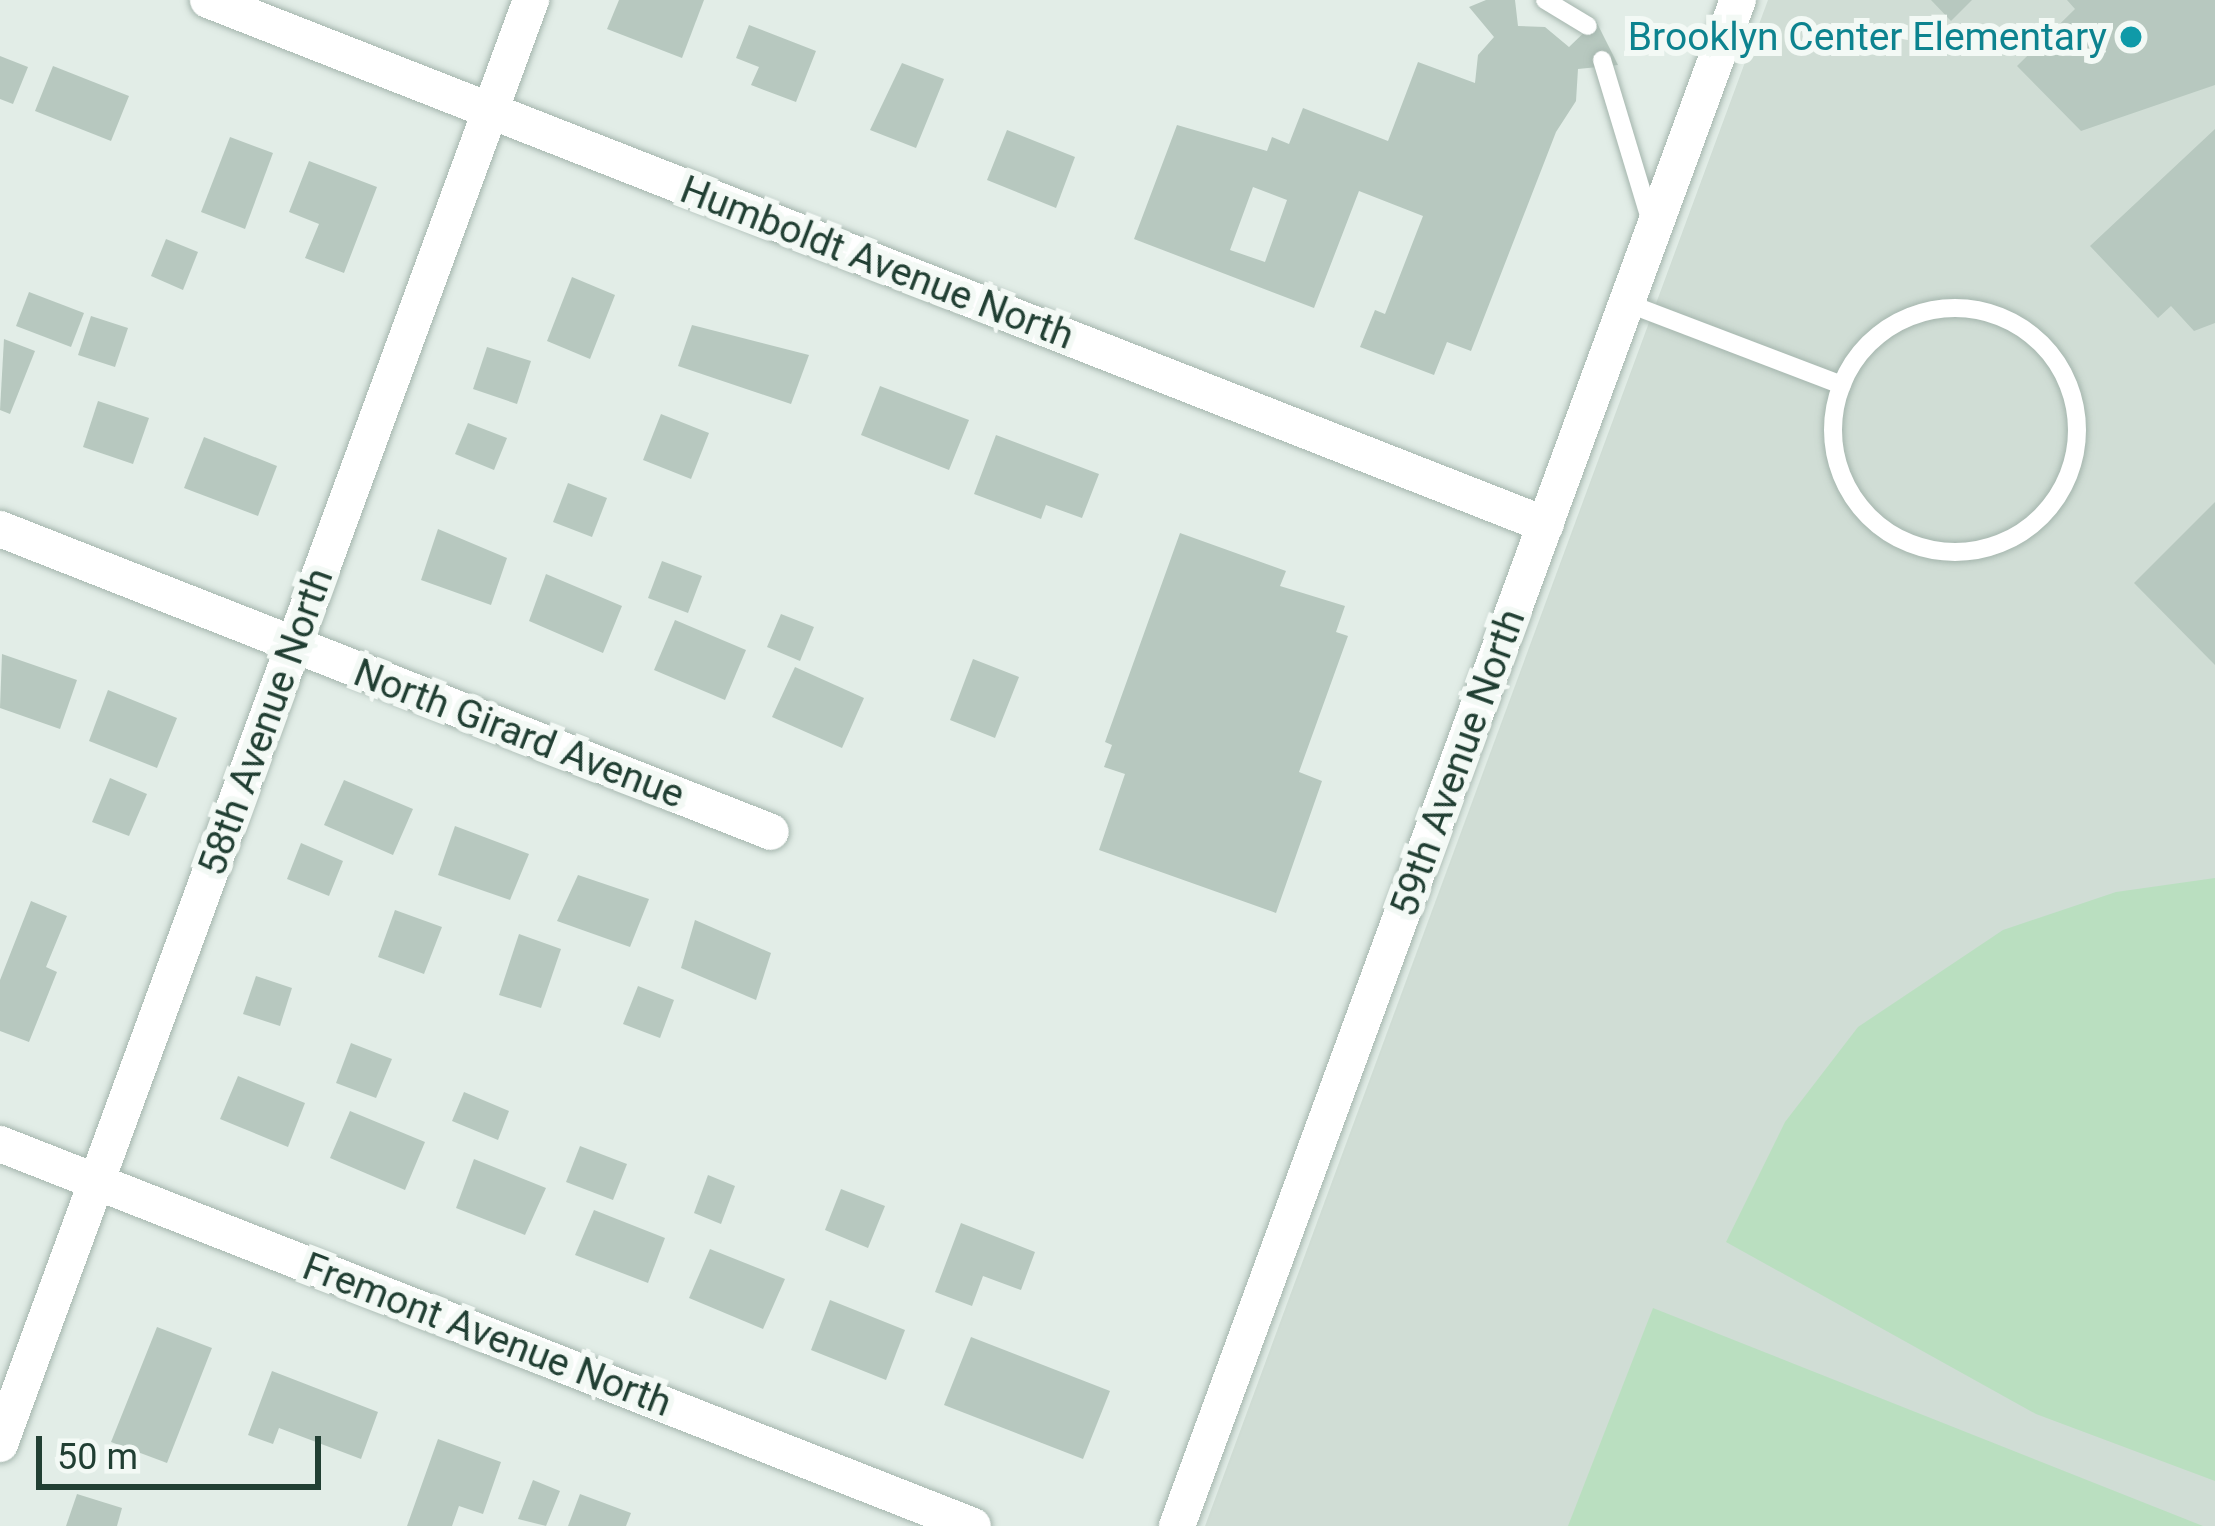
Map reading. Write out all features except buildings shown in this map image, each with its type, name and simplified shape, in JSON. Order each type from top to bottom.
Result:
[{"type":"street","name":"Humboldt Avenue North","points":[[208,0],[1546,525]]},
{"type":"street","name":"58th Avenue North","points":[[0,1444],[531,0]]},
{"type":"street","name":"59th Avenue North","points":[[1177,1526],[1738,0]]},
{"type":"street","name":"North Girard Avenue","points":[[0,529],[771,832]]},
{"type":"street","name":"Fremont Avenue North","points":[[0,1144],[973,1526]]},
{"type":"lane","points":[[1545,0],[1588,26]]},
{"type":"lane","points":[[1602,60],[1653,230]]},
{"type":"lane","points":[[1627,303],[1842,385]]},
{"type":"lane","points":[[1966,308],[2004,317],[2037,338],[2062,368],[2075,405],[2077,444],[2067,481],[2044,516],[2009,541],[1969,553],[1907,542],[1858,505],[1838,467],[1833,426],[1842,385],[1862,351],[1909,318],[1966,308]]},
{"type":"shaded area","points":[[1768,0],[2215,0],[2215,1526],[1205,1526]]},
{"type":"green space","points":[[2215,878],[2215,1481],[2036,1414],[1726,1242],[1785,1122],[1858,1027],[2003,930],[2116,892]]},
{"type":"green space","points":[[1653,1308],[2203,1526],[1568,1526]]},
{"type":"place","name":"Brooklyn Center Elementary","points":[[2131,37]]}]
